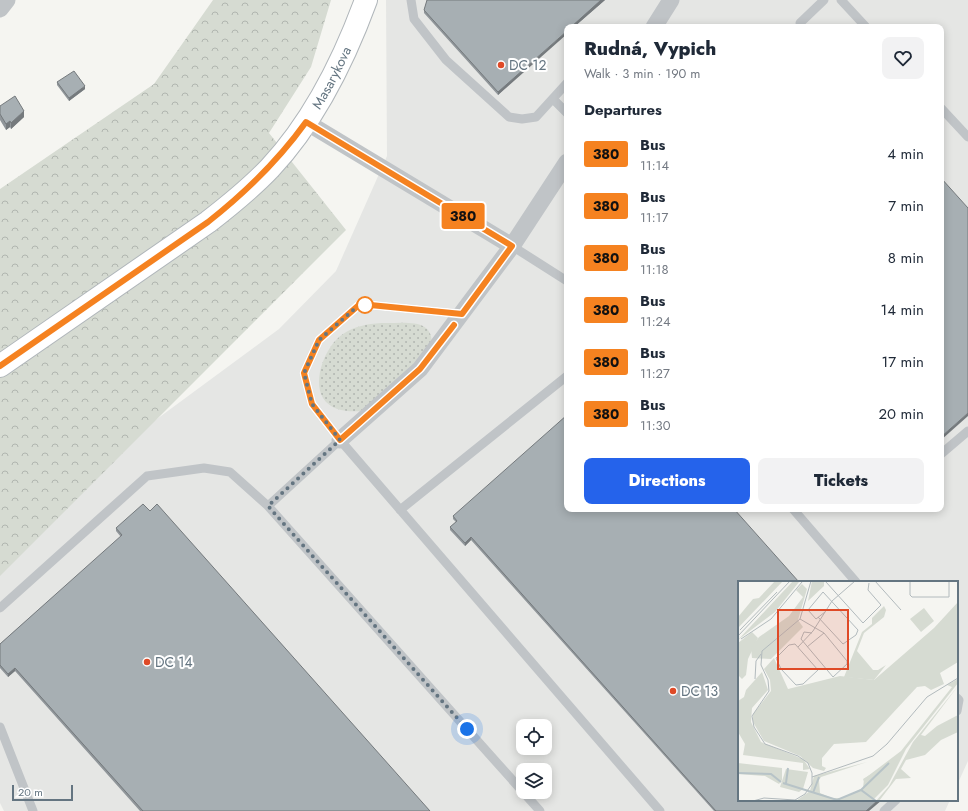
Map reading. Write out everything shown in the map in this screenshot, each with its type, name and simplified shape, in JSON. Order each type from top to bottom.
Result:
[{"type":"main road","name":"Masarykova","points":[[0,366],[208,222],[241,196],[270,168],[289,146],[306,122],[339,64],[356,29],[366,0]]},
{"type":"street","points":[[0,9],[7,0]]},
{"type":"street","points":[[656,24],[671,0]]},
{"type":"street","points":[[306,122],[512,246]]},
{"type":"street","points":[[340,440],[420,369],[512,246],[564,167]]},
{"type":"lane","points":[[411,0],[414,19],[446,60],[509,117],[536,117],[564,86]]},
{"type":"lane","points":[[800,23],[824,0]]},
{"type":"lane","points":[[840,0],[863,24]]},
{"type":"lane","points":[[553,99],[564,110]]},
{"type":"lane","points":[[944,111],[968,137]]},
{"type":"lane","points":[[512,246],[564,279]]},
{"type":"lane","points":[[462,314],[360,304],[319,340],[304,373],[312,404],[340,440],[660,811]]},
{"type":"lane","points":[[400,510],[564,378]]},
{"type":"lane","points":[[944,451],[968,431]]},
{"type":"lane","points":[[268,506],[340,440]]},
{"type":"lane","points":[[0,608],[147,476],[204,468],[230,472],[268,506],[540,811]]},
{"type":"lane","points":[[797,512],[855,581]]},
{"type":"lane","points":[[0,727],[33,811]]},
{"type":"lane","points":[[884,811],[895,801]]},
{"type":"shaded area","points":[[386,0],[968,0],[968,761],[958,783],[958,581],[738,581],[738,801],[950,801],[945,811],[4,811],[0,803],[0,568],[85,472],[279,329],[336,271],[387,156]]},
{"type":"green space","points":[[213,0],[331,0],[311,67],[269,133],[346,230],[0,576],[0,189],[154,84]]},
{"type":"green space","points":[[381,323],[408,323],[424,327],[429,331],[431,338],[431,349],[362,411],[346,411],[330,406],[323,398],[319,382],[322,363],[326,354],[331,346],[343,334],[357,327]]},
{"type":"building","name":"DC 12","points":[[427,0],[601,0],[574,24],[564,24],[564,34],[498,92],[424,10]]},
{"type":"building","points":[[74,71],[85,86],[69,98],[57,82]]},
{"type":"building","points":[[15,96],[24,111],[11,123],[10,121],[6,124],[0,114],[0,106]]},
{"type":"building","points":[[944,181],[968,208],[968,413],[944,434]]},
{"type":"building","name":"DC 13","points":[[564,418],[564,512],[737,512],[798,581],[738,581],[738,801],[877,801],[866,811],[716,811],[471,537],[465,543],[450,527],[457,521],[453,516]]},
{"type":"building","name":"DC 14","points":[[143,504],[150,511],[157,504],[430,811],[143,811],[15,668],[8,674],[0,665],[0,644],[122,535],[116,528]]},
{"type":"bus line","name":"380","points":[[0,366],[208,222],[241,196],[270,168],[289,146],[306,122],[512,246],[462,314],[360,304],[319,340],[304,373],[312,404],[340,440],[378,408],[420,369],[454,325]]},
{"type":"place","name":"DC 12","points":[[501,65]]},
{"type":"place","name":"DC 14","points":[[147,662]]},
{"type":"place","name":"DC 13","points":[[673,691]]},
{"type":"route","points":[[365,305],[360,304],[319,340],[304,373],[312,404],[340,440],[268,506],[467,729]]}]
